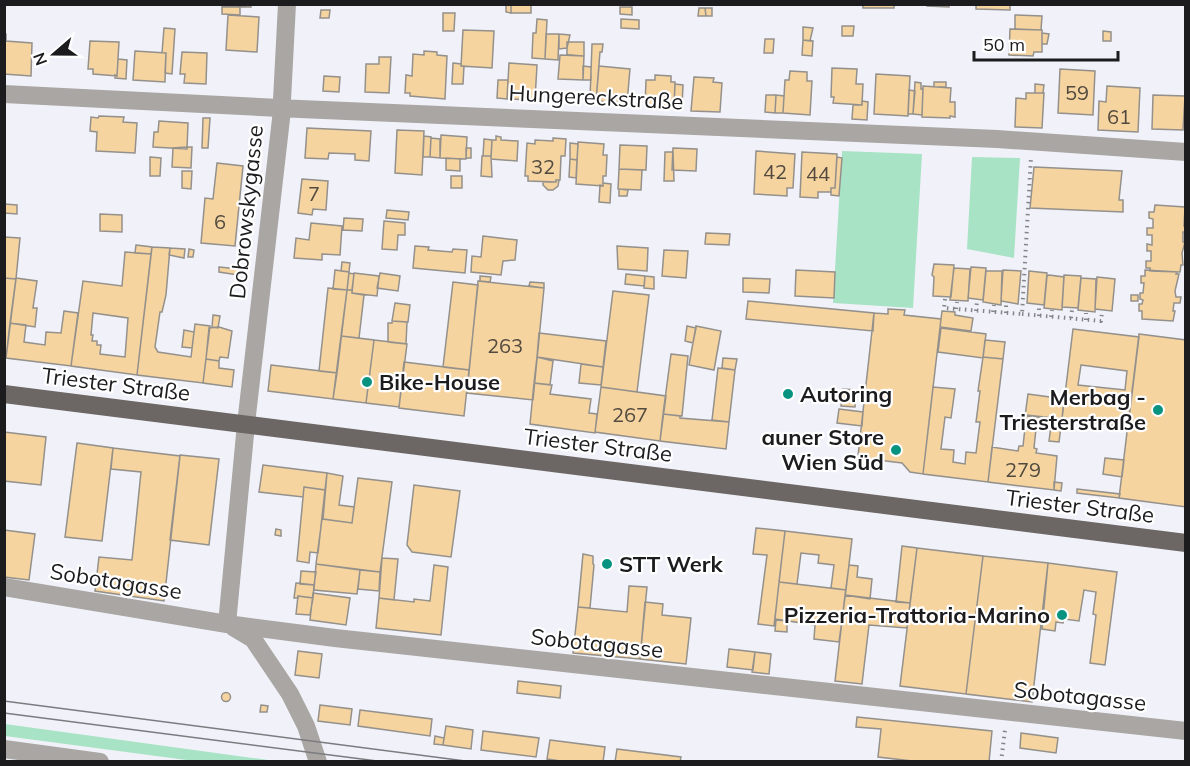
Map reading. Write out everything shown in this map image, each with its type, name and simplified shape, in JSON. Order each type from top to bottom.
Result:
[{"type":"main road","name":"Triester Straße","points":[[4,394],[1185,543]]},
{"type":"street","name":"Dobrowskygasse","points":[[226,624],[281,108],[287,4]]},
{"type":"street","name":"Hungereckstraße","points":[[4,94],[985,139],[1185,152]]},
{"type":"street","name":"Sobotagasse","points":[[4,587],[226,624],[346,639],[1185,731]]},
{"type":"street","points":[[226,624],[253,639],[282,681],[298,708],[318,762]]},
{"type":"street","points":[[4,749],[95,761]]},
{"type":"path","points":[[1022,314],[1031,156]]},
{"type":"path","points":[[945,299],[944,308],[976,311],[1101,321],[1102,312]]},
{"type":"path","points":[[976,311],[977,301]]},
{"type":"path","points":[[956,309],[957,302]]},
{"type":"path","points":[[993,312],[994,305]]},
{"type":"path","points":[[1006,305],[1006,313]]},
{"type":"path","points":[[1039,305],[1039,316]]},
{"type":"path","points":[[1051,317],[1052,310]]},
{"type":"path","points":[[1071,318],[1072,310]]},
{"type":"path","points":[[1086,313],[1086,320]]},
{"type":"path","points":[[1001,762],[1008,713]]},
{"type":"green space","points":[[842,151],[922,154],[913,308],[833,303]]},
{"type":"green space","points":[[972,157],[1020,158],[1014,258],[967,249]]},
{"type":"green space","points":[[5,724],[275,761],[194,761],[5,736]]},
{"type":"building","points":[[222,4],[251,4],[251,7],[222,6]]},
{"type":"building","points":[[506,4],[511,4],[511,13],[506,12]]},
{"type":"building","points":[[511,4],[531,4],[531,13],[511,13]]},
{"type":"building","points":[[863,4],[894,4],[894,8],[863,8]]},
{"type":"building","points":[[927,4],[949,4],[949,7],[927,6]]},
{"type":"building","points":[[976,4],[1010,4],[1010,10],[976,9]]},
{"type":"building","points":[[222,7],[240,7],[240,15],[222,14]]},
{"type":"building","points":[[620,7],[632,7],[632,15],[620,14]]},
{"type":"building","points":[[699,8],[705,8],[706,16],[698,16]]},
{"type":"building","points":[[705,8],[712,8],[712,16],[706,16]]},
{"type":"building","points":[[321,10],[330,10],[329,18],[320,18]]},
{"type":"building","points":[[443,13],[455,13],[454,31],[443,31]]},
{"type":"building","points":[[228,15],[259,17],[257,52],[226,50]]},
{"type":"building","points":[[1015,15],[1042,16],[1041,30],[1015,29]]},
{"type":"building","points":[[537,19],[547,20],[545,59],[532,58],[533,33],[536,33]]},
{"type":"building","points":[[621,19],[639,20],[639,29],[621,28]]},
{"type":"building","points":[[842,26],[854,26],[853,36],[842,36]]},
{"type":"building","points":[[803,27],[813,28],[810,41],[803,40]]},
{"type":"building","points":[[164,28],[175,29],[172,74],[165,73],[166,53],[162,53]]},
{"type":"building","points":[[1010,29],[1042,30],[1042,52],[1034,52],[1033,56],[1009,55]]},
{"type":"building","points":[[463,30],[494,31],[492,68],[461,66]]},
{"type":"building","points":[[1103,31],[1111,32],[1111,41],[1103,41]]},
{"type":"building","points":[[4,33],[6,41],[32,43],[31,76],[4,74]]},
{"type":"building","points":[[1042,33],[1049,34],[1047,44],[1042,44]]},
{"type":"building","points":[[546,34],[559,34],[558,60],[545,59]]},
{"type":"building","points":[[559,34],[570,35],[567,48],[559,49]]},
{"type":"building","points":[[765,39],[774,39],[773,53],[764,53]]},
{"type":"building","points":[[803,40],[813,41],[812,56],[802,55]]},
{"type":"building","points":[[90,41],[119,42],[117,76],[93,74],[93,69],[88,69]]},
{"type":"building","points":[[567,42],[584,42],[584,56],[567,55]]},
{"type":"building","points":[[592,44],[603,44],[602,52],[600,52],[596,101],[590,99]]},
{"type":"building","points":[[135,51],[166,53],[165,82],[133,80]]},
{"type":"building","points":[[424,51],[447,56],[445,99],[410,96],[410,93],[405,93],[406,75],[412,76],[413,54],[424,55]]},
{"type":"building","points":[[182,52],[207,53],[206,84],[184,83],[185,74],[180,74]]},
{"type":"building","points":[[560,55],[584,56],[583,80],[558,79]]},
{"type":"building","points":[[379,57],[391,57],[389,93],[365,92],[366,64],[379,64]]},
{"type":"building","points":[[118,59],[127,60],[126,79],[115,78]]},
{"type":"building","points":[[453,63],[464,66],[463,84],[452,84]]},
{"type":"building","points":[[509,63],[537,65],[535,100],[507,99]]},
{"type":"building","points":[[583,66],[591,67],[591,80],[583,80]]},
{"type":"building","points":[[599,66],[630,69],[627,103],[596,101]]},
{"type":"building","points":[[832,68],[857,69],[856,84],[863,84],[862,105],[833,103],[834,97],[831,97]]},
{"type":"building","points":[[1060,69],[1095,71],[1093,115],[1058,113]]},
{"type":"building","points":[[790,71],[807,72],[807,81],[812,81],[810,115],[783,113],[785,80],[789,80]]},
{"type":"building","points":[[876,74],[910,76],[908,116],[874,114]]},
{"type":"building","points":[[655,75],[671,76],[671,82],[675,82],[674,107],[645,106],[646,80],[655,80]]},
{"type":"building","points":[[324,76],[340,77],[339,92],[323,91]]},
{"type":"building","points":[[694,77],[714,78],[713,82],[722,83],[720,112],[691,111]]},
{"type":"building","points":[[498,80],[508,80],[507,99],[497,98]]},
{"type":"building","points":[[915,82],[921,83],[921,89],[923,89],[922,115],[913,114]]},
{"type":"building","points":[[934,82],[946,82],[946,87],[934,87]]},
{"type":"building","points":[[675,84],[683,85],[682,107],[674,107]]},
{"type":"building","points":[[1035,84],[1044,85],[1043,93],[1035,93]]},
{"type":"building","points":[[923,86],[951,88],[950,102],[955,102],[955,117],[922,117]]},
{"type":"building","points":[[1107,86],[1140,88],[1138,132],[1098,130],[1099,101],[1106,102]]},
{"type":"building","points":[[909,90],[915,91],[913,114],[908,114]]},
{"type":"building","points":[[1026,93],[1044,93],[1042,128],[1015,127],[1016,98],[1026,99]]},
{"type":"building","points":[[766,95],[776,95],[775,113],[765,112]]},
{"type":"building","points":[[776,95],[784,96],[783,113],[775,113]]},
{"type":"building","points":[[1153,95],[1185,96],[1183,130],[1152,129]]},
{"type":"building","points":[[862,101],[868,102],[867,120],[852,119],[853,105],[862,105]]},
{"type":"building","points":[[99,116],[124,117],[123,122],[137,123],[135,153],[96,151],[97,132],[90,131],[91,117],[98,118]]},
{"type":"building","points":[[203,118],[210,118],[208,148],[202,148]]},
{"type":"building","points":[[159,121],[188,123],[187,149],[153,147],[154,132],[158,132]]},
{"type":"building","points":[[307,128],[371,131],[369,161],[355,160],[355,154],[329,153],[328,159],[305,158]]},
{"type":"building","points":[[397,130],[424,131],[422,175],[395,173]]},
{"type":"building","points":[[441,135],[467,137],[466,159],[440,158]]},
{"type":"building","points":[[424,136],[431,137],[430,157],[423,157]]},
{"type":"building","points":[[496,136],[501,137],[501,140],[518,141],[517,161],[491,159],[492,140],[496,140]]},
{"type":"building","points":[[431,138],[440,139],[440,158],[430,157]]},
{"type":"building","points":[[553,138],[566,139],[565,156],[561,156],[560,180],[556,182],[528,181],[528,176],[525,176],[527,143],[535,144],[535,140],[553,141]]},
{"type":"building","points":[[484,139],[492,140],[491,156],[483,156]]},
{"type":"building","points":[[578,142],[604,144],[603,155],[607,155],[603,186],[576,184]]},
{"type":"building","points":[[570,143],[578,144],[577,160],[570,159]]},
{"type":"building","points":[[620,145],[647,146],[646,170],[619,169]]},
{"type":"building","points":[[192,147],[191,168],[172,167],[173,148]]},
{"type":"building","points":[[466,148],[471,148],[471,158],[466,158]]},
{"type":"building","points":[[673,148],[697,149],[696,171],[672,170]]},
{"type":"building","points":[[756,151],[795,154],[793,188],[787,188],[787,196],[754,194]]},
{"type":"building","points":[[665,152],[673,152],[674,181],[664,181]]},
{"type":"building","points":[[802,152],[837,154],[835,188],[831,188],[831,192],[818,192],[818,198],[800,197]]},
{"type":"building","points":[[482,156],[491,156],[492,177],[481,176]]},
{"type":"building","points":[[150,157],[161,158],[160,176],[150,176]]},
{"type":"building","points":[[837,157],[842,158],[839,196],[831,195],[831,188],[835,188]]},
{"type":"building","points":[[446,158],[460,159],[460,171],[446,170]]},
{"type":"building","points":[[570,159],[577,160],[576,178],[569,177]]},
{"type":"building","points":[[217,163],[243,166],[235,246],[201,243],[205,198],[213,199]]},
{"type":"building","points":[[1034,167],[1122,171],[1119,200],[1123,200],[1123,212],[1030,208]]},
{"type":"building","points":[[619,169],[642,170],[641,190],[618,189]]},
{"type":"building","points":[[182,171],[192,171],[191,189],[182,188]]},
{"type":"building","points":[[451,176],[462,176],[462,188],[451,188]]},
{"type":"building","points":[[302,179],[328,181],[326,210],[313,209],[312,215],[298,213]]},
{"type":"building","points":[[559,180],[558,186],[553,190],[548,190],[543,185],[543,182],[556,182]]},
{"type":"building","points":[[603,183],[611,184],[610,203],[599,202],[600,185],[603,186]]},
{"type":"building","points":[[619,189],[628,190],[627,196],[619,196]]},
{"type":"building","points":[[4,204],[17,205],[17,214],[4,213]]},
{"type":"building","points":[[1155,205],[1185,207],[1186,232],[1183,232],[1183,242],[1185,242],[1182,253],[1183,265],[1181,265],[1180,272],[1150,271],[1150,268],[1146,268],[1146,261],[1151,261],[1151,251],[1147,251],[1147,244],[1152,245],[1152,235],[1147,235],[1147,228],[1153,228],[1153,219],[1149,218],[1149,212],[1154,212]]},
{"type":"building","points":[[387,210],[409,212],[408,220],[386,218]]},
{"type":"building","points":[[100,214],[122,215],[122,232],[100,231]]},
{"type":"building","points":[[344,218],[363,219],[362,231],[343,230]]},
{"type":"building","points":[[384,221],[405,223],[405,235],[398,235],[397,250],[382,249]]},
{"type":"building","points":[[311,223],[342,226],[340,255],[322,254],[322,260],[294,258],[296,238],[309,240]]},
{"type":"building","points":[[706,233],[730,234],[729,245],[705,244]]},
{"type":"building","points":[[483,236],[517,240],[515,260],[503,261],[501,275],[471,272],[472,256],[481,257]]},
{"type":"building","points":[[4,237],[20,238],[16,279],[4,278]]},
{"type":"building","points":[[136,245],[152,247],[151,254],[135,253]]},
{"type":"building","points":[[415,246],[429,247],[428,250],[452,252],[453,249],[467,250],[465,273],[413,268]]},
{"type":"building","points":[[617,246],[648,248],[647,271],[618,269]]},
{"type":"building","points":[[152,247],[170,248],[166,295],[162,312],[160,312],[155,347],[158,352],[191,357],[195,324],[210,326],[203,383],[137,375]]},
{"type":"building","points":[[170,248],[185,249],[184,258],[169,255]]},
{"type":"building","points":[[189,249],[194,250],[193,257],[188,257]]},
{"type":"building","points":[[664,250],[688,251],[686,278],[662,276]]},
{"type":"building","points":[[125,252],[151,254],[137,375],[71,366],[83,281],[122,286]],"holes":[[[93,313],[128,318],[125,357],[100,354],[101,345],[97,345],[97,341],[92,341]]]},
{"type":"building","points":[[342,262],[350,263],[349,272],[341,271]]},
{"type":"building","points":[[934,264],[954,265],[951,297],[933,296]]},
{"type":"building","points":[[219,267],[239,269],[238,275],[219,272]]},
{"type":"building","points":[[971,267],[986,268],[983,300],[968,298]]},
{"type":"building","points":[[954,268],[970,269],[968,301],[950,300]]},
{"type":"building","points":[[335,270],[349,272],[347,290],[333,289]]},
{"type":"building","points":[[796,270],[835,272],[834,298],[795,296]]},
{"type":"building","points":[[1003,270],[1021,271],[1018,304],[1001,301]]},
{"type":"building","points":[[1145,270],[1179,274],[1175,291],[1176,297],[1181,297],[1180,303],[1174,303],[1173,321],[1142,319],[1139,304],[1142,304],[1143,300],[1140,299],[1144,283],[1141,283],[1141,276],[1145,276]]},
{"type":"building","points":[[986,271],[1002,271],[1001,305],[983,302]]},
{"type":"building","points":[[1029,271],[1047,273],[1044,305],[1027,303]]},
{"type":"building","points":[[349,273],[354,274],[352,290],[347,290]]},
{"type":"building","points":[[354,273],[379,276],[377,296],[352,293]]},
{"type":"building","points":[[380,273],[400,276],[398,291],[377,288]]},
{"type":"building","points":[[626,274],[645,276],[644,286],[625,284]]},
{"type":"building","points":[[1064,275],[1081,276],[1078,308],[1062,307]]},
{"type":"building","points":[[480,276],[491,277],[490,282],[480,281]]},
{"type":"building","points":[[645,276],[654,277],[654,289],[644,288]]},
{"type":"building","points":[[1047,276],[1064,277],[1062,310],[1044,308]]},
{"type":"building","points":[[1097,277],[1115,279],[1112,311],[1095,309]]},
{"type":"building","points":[[4,278],[16,279],[6,358],[4,358]]},
{"type":"building","points":[[16,278],[37,281],[33,308],[37,308],[35,327],[10,323]]},
{"type":"building","points":[[743,278],[770,279],[769,293],[743,292]]},
{"type":"building","points":[[1081,278],[1096,279],[1095,312],[1078,310]]},
{"type":"building","points":[[478,281],[544,288],[533,400],[467,393]]},
{"type":"building","points":[[453,282],[478,285],[469,370],[443,367]]},
{"type":"building","points":[[530,282],[544,283],[544,288],[529,286]]},
{"type":"building","points":[[328,288],[347,290],[337,373],[319,371]]},
{"type":"building","points":[[347,290],[364,295],[359,338],[341,336]]},
{"type":"building","points":[[613,291],[649,295],[637,392],[601,387]]},
{"type":"building","points":[[1131,295],[1138,295],[1138,301],[1131,301]]},
{"type":"building","points":[[748,301],[874,313],[873,331],[746,319]]},
{"type":"building","points":[[395,303],[410,305],[408,322],[392,321]]},
{"type":"building","points":[[888,309],[905,310],[904,315],[941,319],[923,474],[910,472],[902,463],[878,460],[869,467],[857,465],[874,313],[888,314]]},
{"type":"building","points":[[64,311],[78,313],[71,366],[6,358],[10,323],[26,325],[24,342],[45,345],[46,332],[61,333]]},
{"type":"building","points":[[942,311],[955,312],[955,315],[973,318],[971,331],[940,327]]},
{"type":"building","points":[[213,315],[220,316],[218,328],[212,327]]},
{"type":"building","points":[[407,322],[406,344],[388,342],[388,323]]},
{"type":"building","points":[[687,326],[696,328],[693,343],[685,341]]},
{"type":"building","points":[[696,326],[721,331],[714,370],[689,365]]},
{"type":"building","points":[[219,327],[232,331],[228,358],[220,357],[219,361],[206,359],[209,328]]},
{"type":"building","points":[[941,328],[986,334],[983,358],[938,352]]},
{"type":"building","points":[[1073,329],[1139,337],[1128,427],[1062,419]],"holes":[[[1081,365],[1127,371],[1125,390],[1078,385]]]},
{"type":"building","points":[[184,330],[194,332],[192,348],[182,347]]},
{"type":"building","points":[[539,333],[606,341],[603,367],[537,357]]},
{"type":"building","name":"Merbag - Triesterstraße","points":[[1139,334],[1186,340],[1186,507],[1119,498]]},
{"type":"building","points":[[341,336],[374,340],[366,403],[333,399]]},
{"type":"building","points":[[374,340],[407,344],[399,407],[366,403]]},
{"type":"building","points":[[985,340],[1005,342],[1003,359],[983,357]]},
{"type":"building","points":[[671,354],[688,356],[682,416],[663,414]]},
{"type":"building","points":[[537,357],[553,361],[550,385],[534,383]]},
{"type":"building","points":[[983,357],[1003,359],[988,482],[923,474],[933,387],[955,389],[951,418],[945,417],[941,449],[954,450],[953,462],[965,464],[966,452],[976,453],[980,422],[976,422],[980,391],[978,391]]},
{"type":"building","points":[[723,358],[737,359],[735,370],[722,368]]},
{"type":"building","points":[[206,359],[219,361],[219,368],[234,370],[232,387],[203,383]]},
{"type":"building","points":[[404,362],[469,370],[464,416],[399,408]]},
{"type":"building","points":[[581,364],[603,367],[601,385],[579,383]]},
{"type":"building","points":[[271,365],[337,373],[333,399],[268,391]]},
{"type":"building","points":[[718,368],[735,370],[729,422],[712,420]]},
{"type":"building","points":[[534,383],[552,385],[550,394],[591,399],[589,413],[597,414],[595,433],[530,424]]},
{"type":"building","points":[[601,387],[666,396],[660,441],[595,432]]},
{"type":"building","points":[[843,389],[856,390],[855,407],[841,406]]},
{"type":"building","points":[[1028,394],[1064,399],[1062,419],[1025,416]]},
{"type":"building","points":[[839,409],[863,412],[862,426],[837,423]]},
{"type":"building","points":[[663,414],[680,416],[680,418],[729,422],[726,449],[660,441]]},
{"type":"building","points":[[1026,415],[1062,419],[1059,442],[1049,441],[1051,426],[1025,423]]},
{"type":"building","points":[[1062,419],[1074,421],[1074,426],[1061,425]]},
{"type":"building","points":[[1025,428],[1036,429],[1034,448],[1037,449],[1036,453],[1057,456],[1054,490],[988,482],[992,447],[1018,451],[1019,446],[1023,446]]},
{"type":"building","points":[[4,432],[46,437],[41,485],[4,481]]},
{"type":"building","points":[[77,443],[113,448],[102,541],[65,537]]},
{"type":"building","points":[[113,448],[180,456],[164,601],[95,591],[99,557],[132,560],[141,472],[111,469]]},
{"type":"building","points":[[180,455],[219,459],[209,545],[170,540]]},
{"type":"building","points":[[1105,458],[1124,460],[1122,477],[1103,474]]},
{"type":"building","points":[[263,465],[327,473],[325,490],[304,487],[303,497],[259,492]]},
{"type":"building","points":[[327,473],[343,476],[339,505],[354,507],[352,523],[323,519]]},
{"type":"building","points":[[358,478],[392,482],[380,572],[316,564],[322,519],[352,523]]},
{"type":"building","points":[[1054,482],[1062,483],[1061,491],[1054,490]]},
{"type":"building","points":[[414,485],[460,491],[451,557],[412,552],[407,545]]},
{"type":"building","points":[[304,487],[325,490],[318,553],[310,552],[309,563],[297,561]]},
{"type":"building","points":[[1077,489],[1120,494],[1119,498],[1077,493]]},
{"type":"building","points":[[756,528],[785,531],[774,626],[758,624],[767,555],[753,554]]},
{"type":"building","points":[[276,529],[281,530],[281,536],[275,535]]},
{"type":"building","points":[[4,530],[35,534],[29,580],[4,577]]},
{"type":"building","points":[[785,531],[852,539],[846,590],[831,588],[834,565],[818,563],[819,555],[801,553],[797,584],[779,582]]},
{"type":"building","points":[[902,546],[917,548],[910,603],[896,602]]},
{"type":"building","points":[[917,548],[983,556],[966,694],[900,686]]},
{"type":"building","points":[[583,554],[593,556],[590,608],[578,607]]},
{"type":"building","points":[[983,556],[1048,563],[1032,702],[966,694]]},
{"type":"building","points":[[382,558],[398,559],[394,600],[379,598]]},
{"type":"building","name":"Pizzeria-Trattoria-Marino","points":[[1048,563],[1117,572],[1105,665],[1090,663],[1096,615],[1093,614],[1096,592],[1084,590],[1079,621],[1064,619],[1063,623],[1056,622],[1055,631],[1042,629]]},
{"type":"building","points":[[316,564],[360,570],[357,594],[314,590]]},
{"type":"building","points":[[434,565],[448,567],[441,635],[376,628],[379,598],[414,602],[414,599],[430,601]]},
{"type":"building","points":[[849,565],[858,566],[857,577],[872,579],[870,599],[845,595]]},
{"type":"building","points":[[360,570],[380,572],[379,591],[358,589]]},
{"type":"building","points":[[301,571],[316,572],[314,585],[300,584]]},
{"type":"building","points":[[779,582],[846,590],[839,642],[814,639],[815,625],[775,619]]},
{"type":"building","points":[[296,583],[314,585],[313,598],[298,596],[294,598]]},
{"type":"building","points":[[629,586],[647,587],[640,659],[573,653],[578,607],[627,612]]},
{"type":"building","points":[[313,593],[350,598],[346,625],[310,620]]},
{"type":"building","points":[[845,595],[910,603],[907,628],[869,625],[862,684],[835,681]]},
{"type":"building","points":[[298,596],[313,598],[310,615],[296,614]]},
{"type":"building","points":[[645,602],[663,604],[662,615],[691,618],[686,664],[640,659]]},
{"type":"building","points":[[776,620],[787,621],[787,632],[775,631]]},
{"type":"building","points":[[729,649],[755,652],[753,670],[727,667]]},
{"type":"building","points":[[298,651],[322,654],[319,678],[295,675]]},
{"type":"building","points":[[755,652],[771,654],[769,674],[752,672]]},
{"type":"building","points":[[518,681],[561,686],[560,698],[517,693]]},
{"type":"building","points":[[226,693],[230,697],[226,701],[222,697]]},
{"type":"building","points":[[261,705],[268,706],[267,712],[260,712]]},
{"type":"building","points":[[320,705],[352,709],[350,725],[318,721]]},
{"type":"building","points":[[360,710],[432,719],[430,736],[358,726]]},
{"type":"building","points":[[857,717],[992,731],[989,762],[921,762],[878,757],[881,729],[856,727]]},
{"type":"building","points":[[446,726],[473,730],[471,749],[443,745]]},
{"type":"building","points":[[483,731],[539,738],[536,757],[481,750]]},
{"type":"building","points":[[1021,733],[1058,738],[1056,753],[1020,748]]},
{"type":"building","points":[[435,736],[444,738],[443,745],[434,744]]},
{"type":"building","points":[[550,740],[605,747],[603,762],[567,762],[547,759]]},
{"type":"building","points":[[617,749],[681,757],[680,762],[615,762]]},
{"type":"tram line","points":[[4,701],[473,762]]},
{"type":"tram line","points":[[4,713],[385,762]]},
{"type":"place","name":"Bike-House","points":[[367,382]]},
{"type":"place","name":"Autoring","points":[[788,394]]},
{"type":"place","name":"Merbag - Triesterstraße","points":[[1158,410]]},
{"type":"place","name":"auner Store Wien Süd","points":[[896,450]]},
{"type":"place","name":"STT Werk","points":[[607,564]]},
{"type":"place","name":"Pizzeria-Trattoria-Marino","points":[[1062,615]]}]
